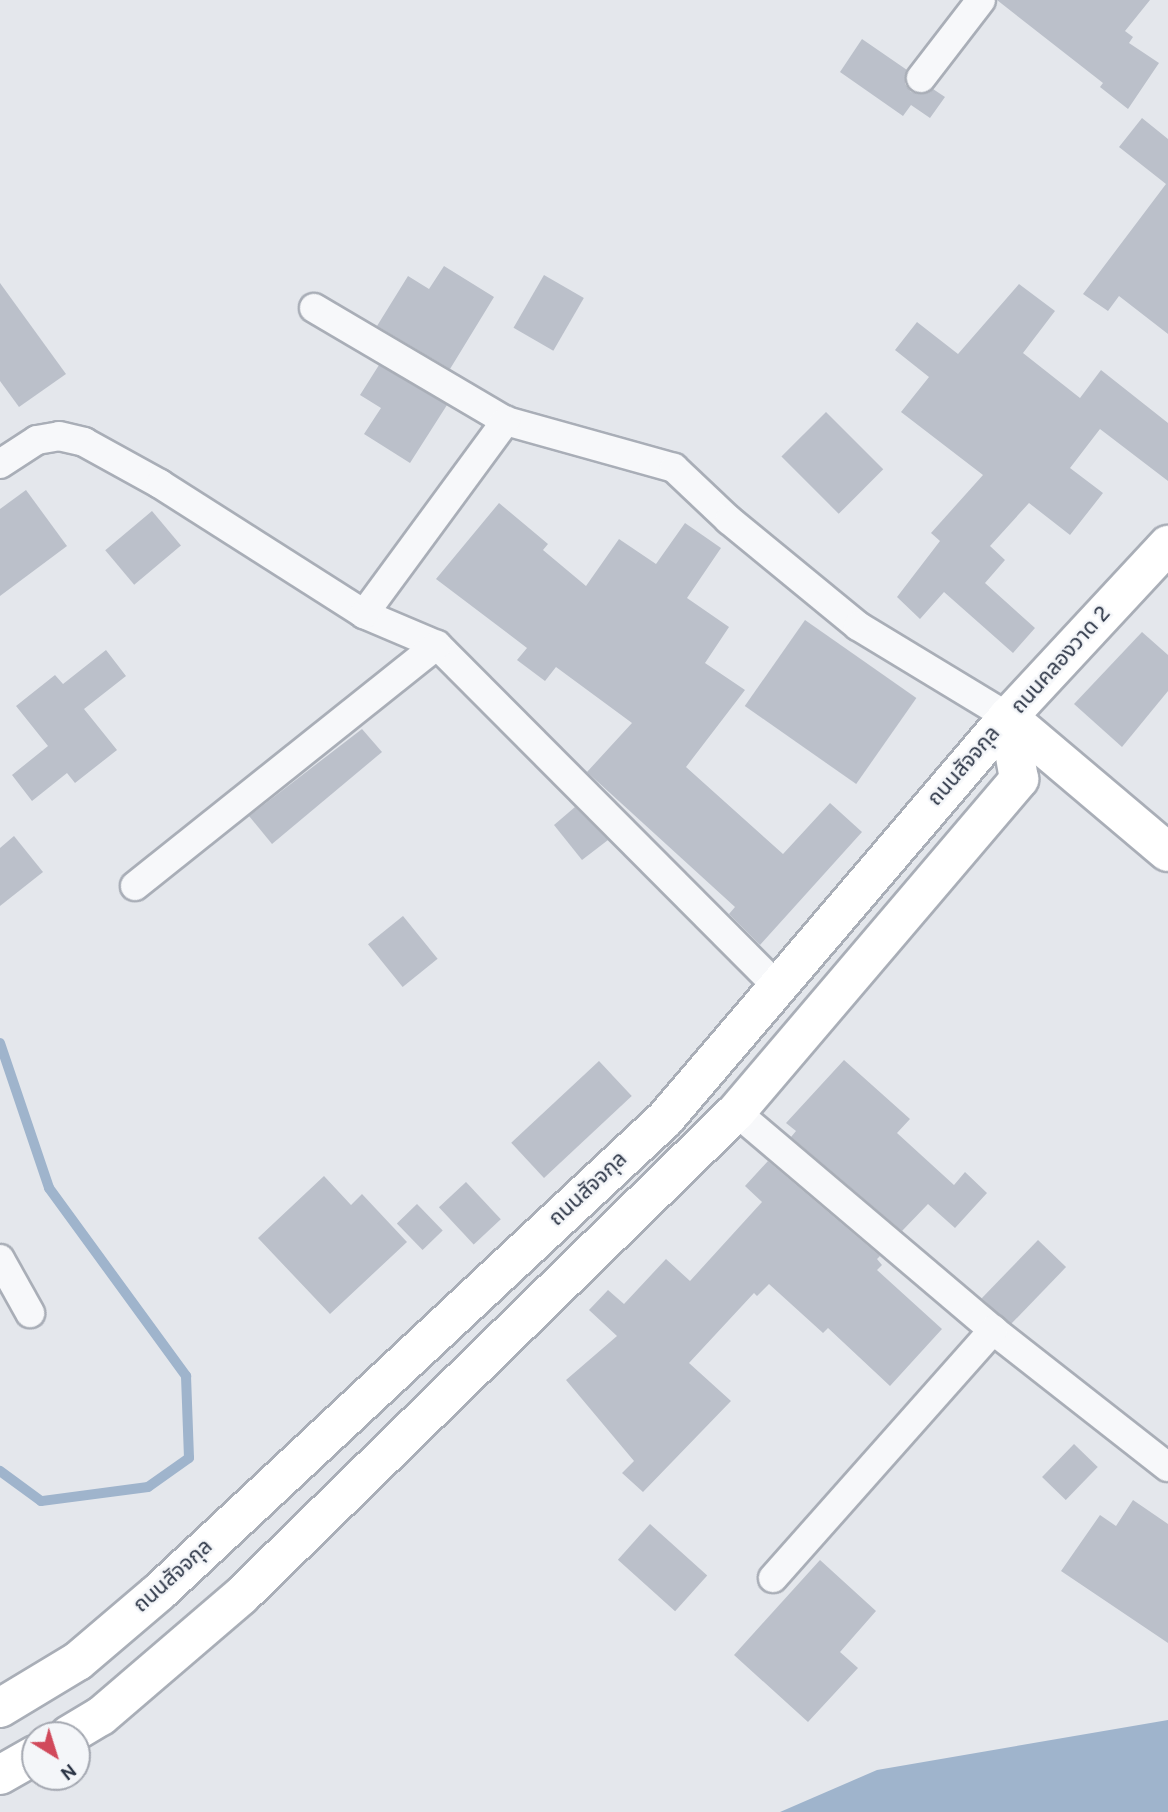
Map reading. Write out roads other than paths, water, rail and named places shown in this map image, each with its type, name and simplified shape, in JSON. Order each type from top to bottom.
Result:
[{"type":"street","points":[[921,78],[981,0]]},
{"type":"street","points":[[314,307],[506,421],[674,467],[729,520],[858,626],[1008,717]]},
{"type":"street","points":[[364,614],[506,421]]},
{"type":"street","points":[[0,464],[37,440],[59,436],[84,442],[160,484],[364,614],[437,645],[776,986]]},
{"type":"street","name":"ถนนคลองวาด 2","points":[[1168,545],[1008,717],[1168,852]]},
{"type":"street","points":[[135,886],[437,645]]},
{"type":"street","name":"ถนนสัจจกุล","points":[[0,1708],[78,1661],[159,1592],[665,1119],[1008,717]]},
{"type":"street","name":"ถนนสัจจกุล","points":[[91,1721],[241,1596],[736,1112],[1019,779],[1008,717]]},
{"type":"street","points":[[736,1112],[993,1330],[1168,1467]]},
{"type":"street","points":[[0,1259],[30,1313]]},
{"type":"street","points":[[773,1578],[993,1330]]},
{"type":"street","points":[[0,1775],[21,1763]]},
{"type":"water","points":[[1168,1720],[1168,1812],[780,1812],[877,1770]]},
{"type":"waterway","points":[[0,1043],[49,1188],[186,1376],[189,1458],[148,1487],[41,1501],[0,1471]]}]
